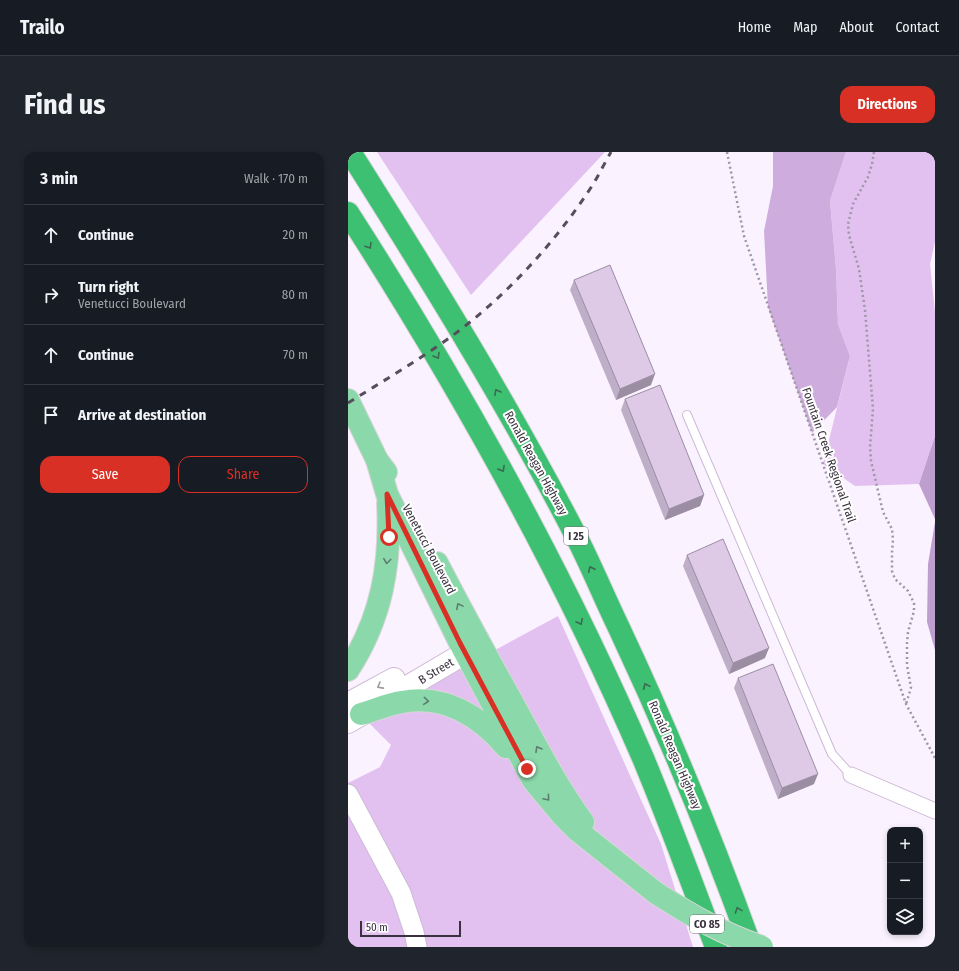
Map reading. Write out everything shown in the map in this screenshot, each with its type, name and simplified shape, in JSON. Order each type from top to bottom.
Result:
[{"type":"highway","name":"Ronald Reagan Highway","points":[[350,152],[485,371],[576,536],[646,687],[692,792],[751,947]]},
{"type":"highway","points":[[348,213],[410,311],[464,402],[515,493],[579,620],[642,758],[716,947]]},
{"type":"main road","name":"Venetucci Boulevard","points":[[348,400],[377,460],[387,494],[468,645]]},
{"type":"main road","name":"Venetucci Boulevard","points":[[377,460],[397,486],[468,645]]},
{"type":"main road","points":[[348,670],[368,633],[382,595],[388,558],[389,537],[387,494]]},
{"type":"main road","name":"B Street","points":[[352,713],[468,645]]},
{"type":"main road","name":"CO 85","points":[[468,645],[533,780],[562,815],[578,831],[656,893],[697,919],[720,931],[762,947]]},
{"type":"main road","name":"CO 85","points":[[468,645],[573,809],[605,852]]},
{"type":"main road","points":[[352,713],[416,700],[437,702],[457,707],[472,715],[496,735],[533,780]]},
{"type":"street","points":[[850,775],[935,811]]},
{"type":"street","points":[[348,794],[353,809],[401,893],[414,932],[417,947]]},
{"type":"lane","points":[[687,415],[832,754],[850,775]]},
{"type":"path","name":"Fountain Creek Regional Trail","points":[[727,152],[744,236],[906,704],[935,758]]},
{"type":"path","points":[[874,152],[868,177],[853,204],[848,224],[849,235],[859,269],[865,310],[873,409],[870,447],[871,460],[883,512],[892,529],[892,571],[895,579],[908,591],[914,603],[914,611],[908,632],[907,665],[911,688],[906,704]]},
{"type":"shaded area","points":[[377,152],[605,152],[471,295]]},
{"type":"shaded area","points":[[773,152],[846,152],[830,201],[836,269],[838,324],[850,356],[837,407],[812,433],[768,307],[764,231],[773,186]]},
{"type":"shaded area","points":[[846,152],[935,152],[935,242],[930,264],[935,312],[935,436],[919,484],[855,486],[823,464],[850,356],[838,324],[836,269],[830,201]]},
{"type":"shaded area","points":[[935,436],[935,519],[919,484]]},
{"type":"shaded area","points":[[935,522],[935,650],[927,622],[928,564]]},
{"type":"shaded area","points":[[558,616],[661,844],[693,947],[348,947],[348,783],[380,767],[391,745],[366,720]]},
{"type":"building","points":[[610,265],[655,374],[620,389],[574,280]]},
{"type":"building","points":[[660,385],[704,495],[669,509],[625,399]]},
{"type":"building","points":[[723,539],[769,648],[733,663],[687,555]]},
{"type":"building","points":[[773,664],[818,774],[782,788],[738,678]]},
{"type":"railway","points":[[348,403],[414,362],[452,336],[472,321],[509,287],[561,230],[593,184],[611,152]]},
{"type":"route","points":[[389,537],[387,494],[460,643],[508,736],[527,769]]}]
